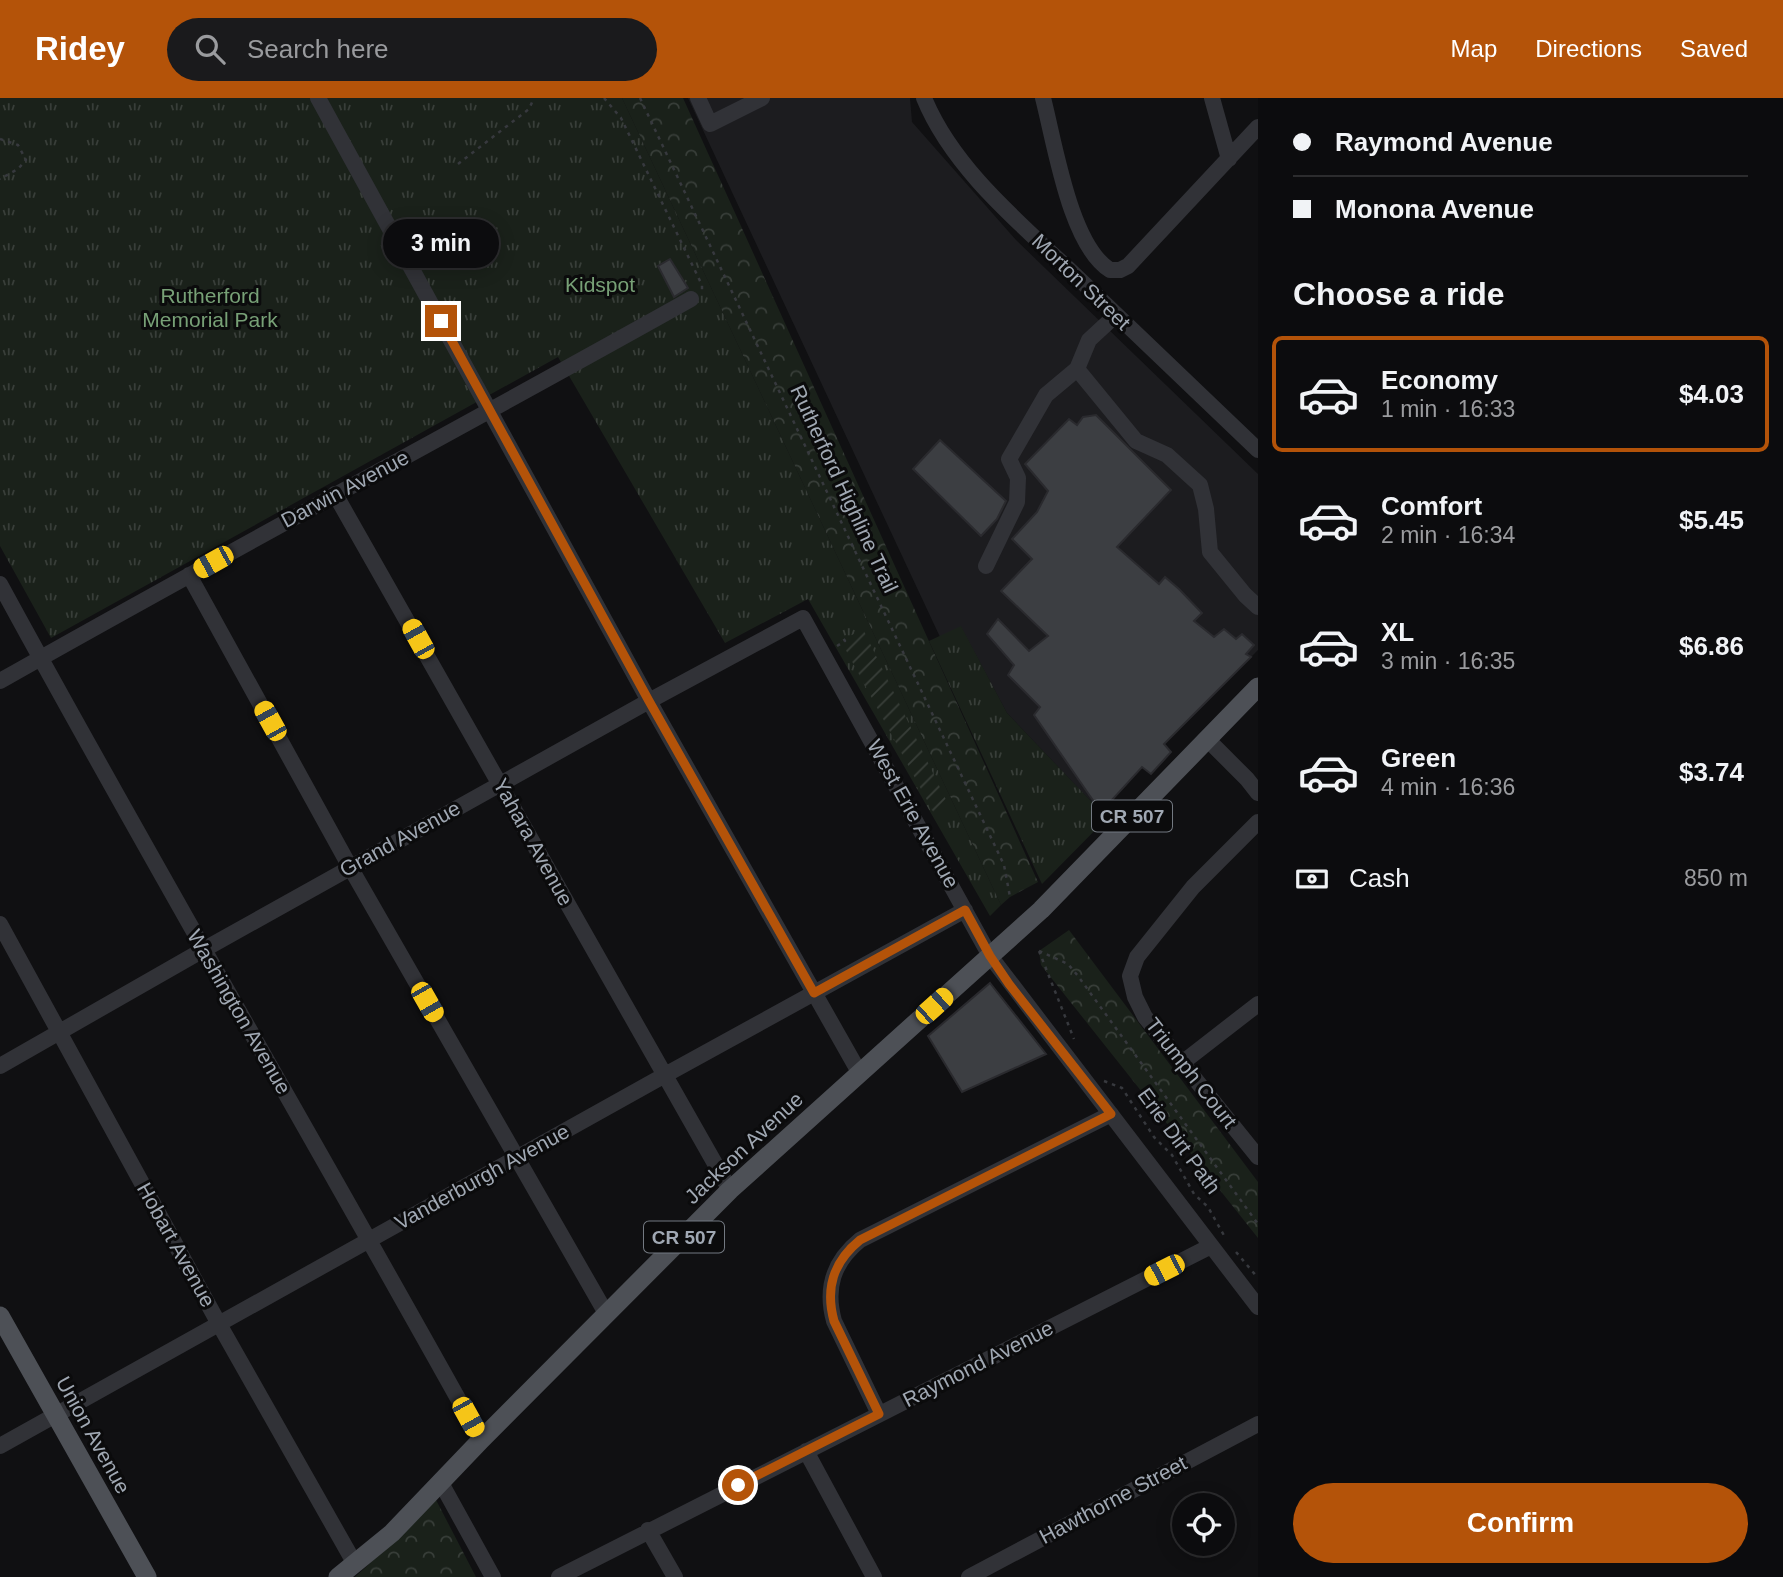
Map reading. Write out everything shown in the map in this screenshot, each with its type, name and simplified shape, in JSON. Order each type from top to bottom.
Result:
[{"type":"main road","name":"CR 507","points":[[1207,739],[1258,687]]},
{"type":"main road","name":"Jackson Avenue","points":[[338,1577],[392,1533],[440,1481],[730,1190],[1041,909],[1207,739]]},
{"type":"main road","name":"Union Avenue","points":[[0,1316],[147,1577]]},
{"type":"street","points":[[317,98],[649,701],[859,1072]]},
{"type":"street","points":[[698,98],[710,124],[762,98]]},
{"type":"street","name":"Morton Street","points":[[924,98],[933,121],[980,182],[1258,450]]},
{"type":"street","name":"Morton Street","points":[[1044,98],[1070,202],[1084,242],[1102,265],[1110,270],[1120,270],[1128,266],[1229,159]]},
{"type":"street","points":[[1213,98],[1229,159]]},
{"type":"street","points":[[1229,159],[1258,127]]},
{"type":"street","name":"Darwin Avenue","points":[[0,681],[691,299]]},
{"type":"street","points":[[986,566],[1017,502],[1018,478],[1009,459],[1046,395],[1077,369],[1089,340],[1116,315]]},
{"type":"street","points":[[1077,369],[1136,441],[1167,455],[1200,485],[1206,509],[1210,552],[1258,607]]},
{"type":"street","name":"Yahara Avenue","points":[[335,494],[730,1190]]},
{"type":"street","points":[[189,575],[350,867],[607,1315]]},
{"type":"street","name":"Washington Avenue","points":[[0,584],[203,950],[370,1240],[481,1440]]},
{"type":"street","name":"Grand Avenue","points":[[0,1066],[350,867],[803,618]]},
{"type":"street","name":"West Erie Avenue","points":[[803,618],[990,956],[1258,1307]]},
{"type":"street","points":[[1207,739],[1258,793]]},
{"type":"street","name":"Triumph Court","points":[[1258,822],[1193,887],[1137,957],[1130,976],[1135,997],[1145,1017],[1258,1157]]},
{"type":"street","name":"Vanderburgh Avenue","points":[[0,1446],[965,910]]},
{"type":"street","name":"Hobart Avenue","points":[[0,924],[219,1324],[355,1564]]},
{"type":"street","points":[[1182,1063],[1258,1004]]},
{"type":"street","points":[[879,1414],[834,1321],[830,1306],[832,1276],[843,1256],[860,1240],[1111,1114]]},
{"type":"street","name":"Raymond Avenue","points":[[559,1577],[1211,1246]]},
{"type":"street","name":"Hawthorne Street","points":[[969,1577],[1258,1424]]},
{"type":"street","points":[[806,1451],[874,1577]]},
{"type":"street","points":[[440,1481],[493,1577]]},
{"type":"street","points":[[648,1530],[675,1577]]},
{"type":"path","points":[[458,164],[529,109],[534,98]]},
{"type":"path","points":[[604,98],[621,118],[702,285],[699,295],[691,299]]},
{"type":"path","name":"Rutherford Highline Trail","points":[[640,98],[1004,865],[1010,897]]},
{"type":"path","points":[[0,139],[18,145],[26,160],[18,169],[0,179]]},
{"type":"path","points":[[1079,1046],[1072,1035],[1039,951],[1068,964],[1073,970],[1258,1224]]},
{"type":"path","name":"Erie Dirt Path","points":[[1100,1079],[1122,1088],[1154,1137],[1172,1155],[1194,1194],[1208,1207],[1231,1247],[1258,1278]]},
{"type":"shaded area","points":[[688,98],[910,98],[912,122],[1016,240],[1258,474],[1258,650],[1101,812],[1007,713],[961,627],[940,637]]},
{"type":"green space","name":"Rutherford Memorial Park","points":[[0,98],[622,98],[1001,905],[990,916],[808,599],[725,643],[558,357],[51,638],[0,546]]},
{"type":"green space","points":[[622,98],[683,98],[1038,882],[1001,905]]},
{"type":"green space","points":[[961,626],[1007,713],[1107,818],[1042,884],[929,641]]},
{"type":"green space","points":[[863,629],[949,806],[935,815],[841,641]]},
{"type":"green space","points":[[1069,930],[1258,1182],[1258,1238],[1041,965],[1039,951]]},
{"type":"green space","points":[[435,1498],[476,1577],[355,1577],[366,1567]]},
{"type":"building","points":[[670,259],[688,288],[674,297],[658,266]]},
{"type":"building","points":[[1096,415],[1171,490],[1117,547],[1159,584],[1165,577],[1179,589],[1202,613],[1194,621],[1214,637],[1224,629],[1236,639],[1242,634],[1254,645],[1246,654],[1251,657],[1164,744],[1171,752],[1151,774],[1142,767],[1101,812],[1034,715],[1040,707],[1008,675],[1014,665],[987,634],[998,619],[1029,651],[1048,636],[1001,591],[1032,559],[1012,539],[1037,512],[1048,491],[1025,464],[1069,419],[1077,425],[1083,417]]},
{"type":"building","points":[[940,440],[1006,501],[997,519],[981,536],[913,469]]},
{"type":"building","points":[[990,983],[1046,1054],[962,1092],[928,1036]]},
{"type":"route","points":[[441,321],[649,701],[814,993],[965,910],[1009,984],[1111,1114],[860,1240],[848,1250],[832,1276],[830,1306],[834,1321],[879,1414],[738,1485]]},
{"type":"park label","name":"Kidspot","points":[[600,285]]}]
